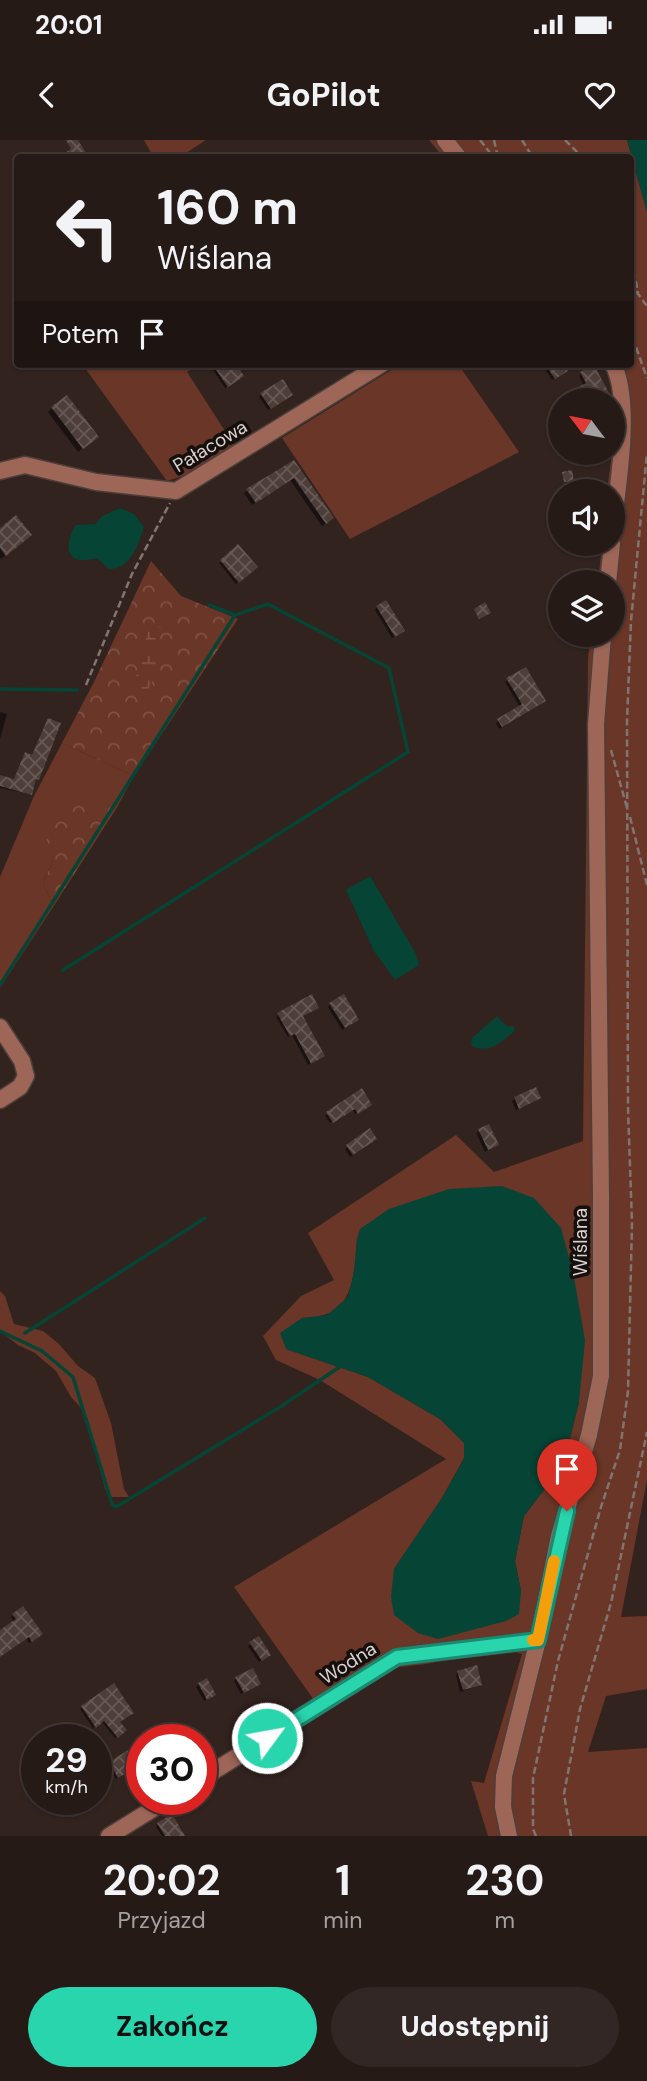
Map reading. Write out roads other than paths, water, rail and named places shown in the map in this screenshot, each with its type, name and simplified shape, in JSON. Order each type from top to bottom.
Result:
[{"type":"street","points":[[445,140],[456,154]]},
{"type":"street","name":"Pałacowa","points":[[0,471],[25,465],[96,482],[176,491],[376,368]]},
{"type":"street","points":[[614,368],[621,387],[622,410],[616,479]]},
{"type":"street","name":"Wiślana","points":[[509,1836],[503,1807],[504,1776],[538,1640],[559,1536],[589,1435],[601,1376],[596,724],[602,647]]},
{"type":"street","points":[[0,1027],[22,1061],[26,1076],[20,1087],[0,1100]]},
{"type":"street","name":"Wodna","points":[[217,1769],[397,1657],[538,1640]]},
{"type":"street","points":[[109,1836],[143,1815]]},
{"type":"waterway","points":[[63,970],[408,752],[389,668],[268,604],[235,615],[209,605]]},
{"type":"waterway","points":[[0,985],[235,615]]},
{"type":"waterway","points":[[0,689],[77,690]]},
{"type":"waterway","points":[[25,1333],[205,1218]]},
{"type":"waterway","points":[[0,1331],[42,1351],[73,1377],[112,1504],[116,1507],[280,1407],[341,1366]]}]
